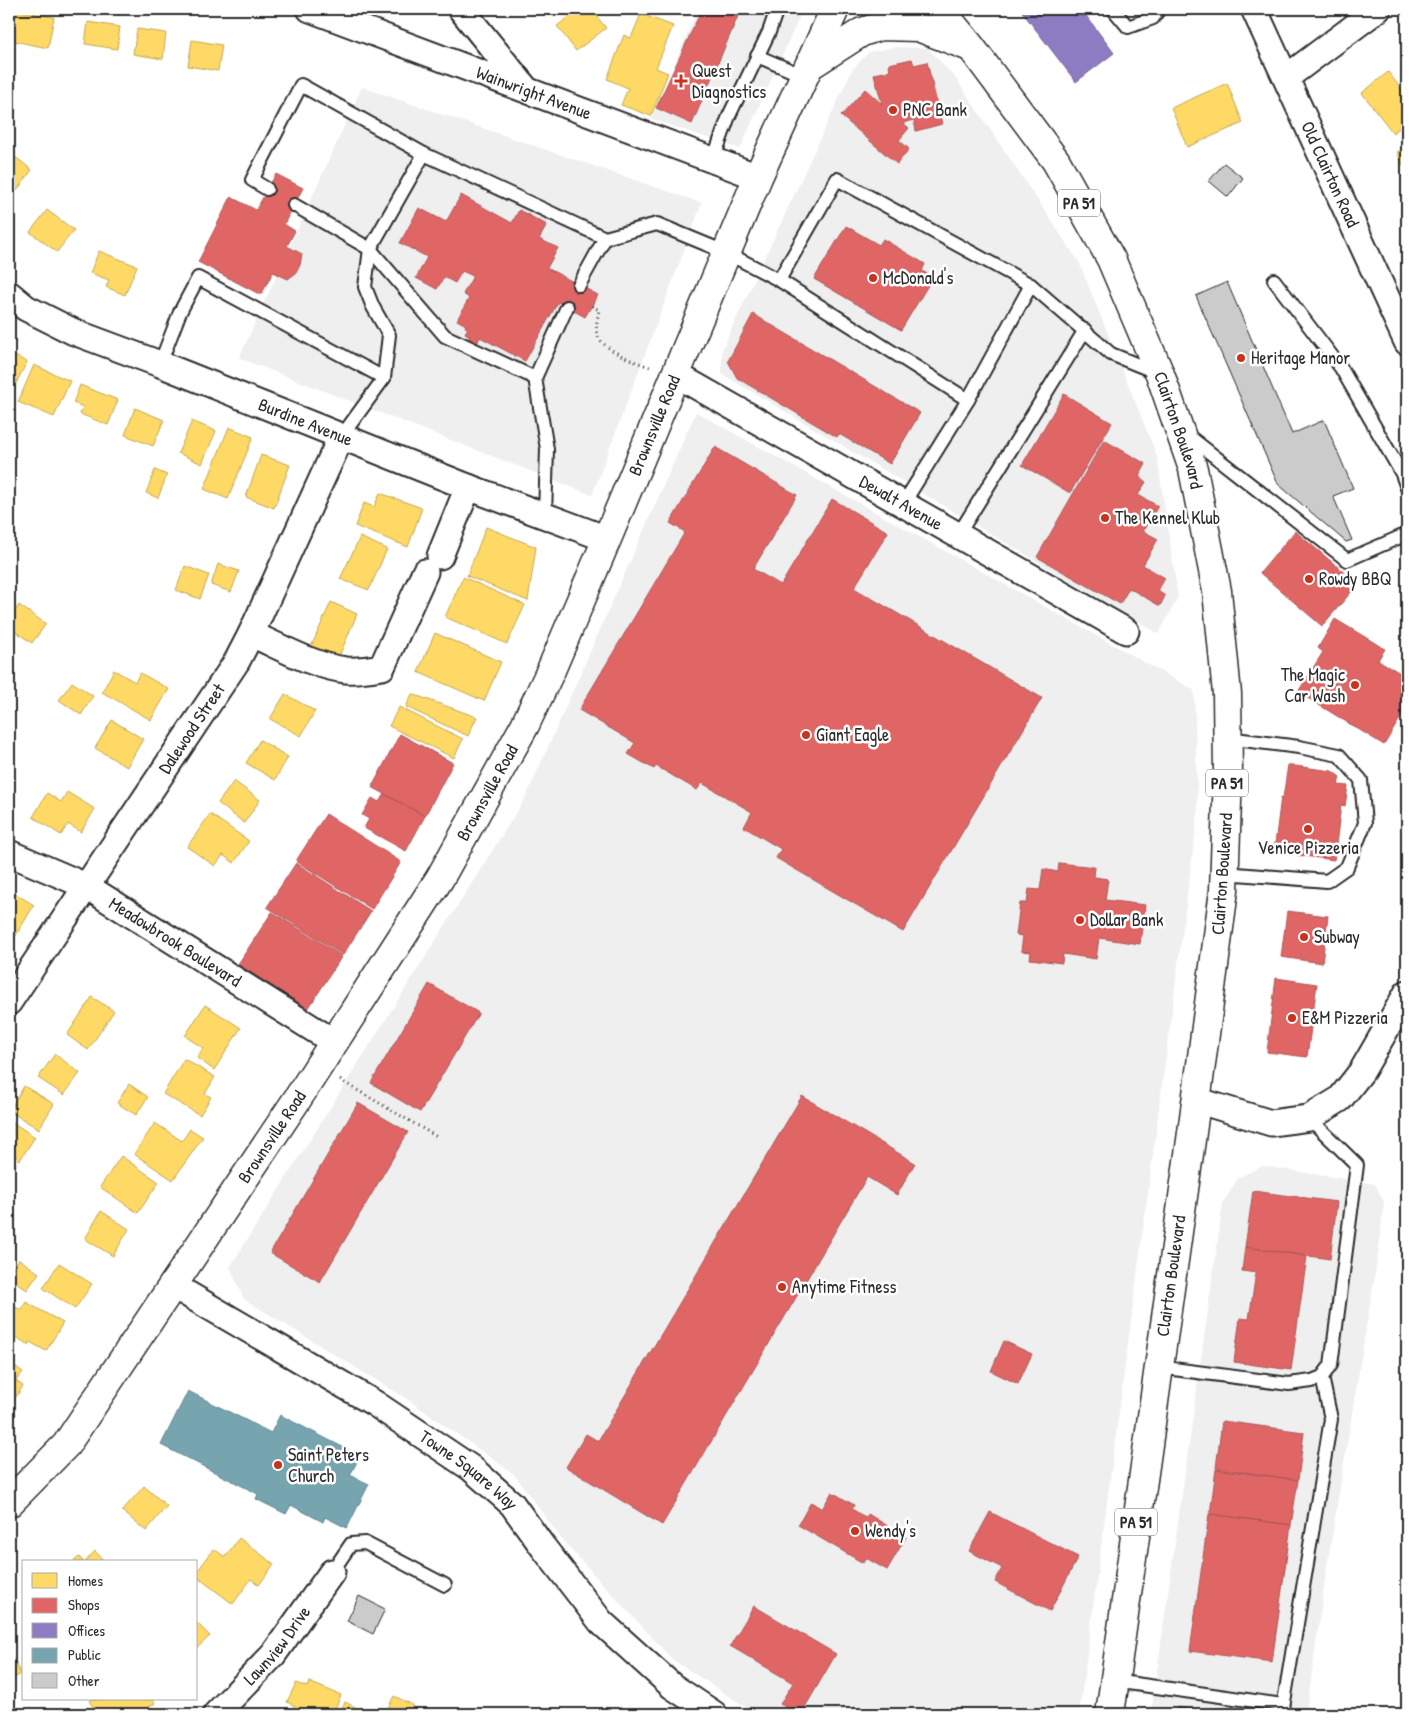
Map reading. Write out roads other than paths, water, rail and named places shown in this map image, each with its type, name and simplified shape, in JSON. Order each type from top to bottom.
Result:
[{"type":"main road","name":"Brownsville Road","points":[[9,1503],[66,1445],[318,1067],[440,878],[525,724],[551,670],[758,177],[835,9]]},
{"type":"main road","name":"Clairton Boulevard","points":[[940,9],[972,48],[1056,161],[1111,259],[1160,374],[1193,469],[1217,591],[1227,694],[1228,772],[1224,890],[1110,1714]]},
{"type":"main road","points":[[806,71],[862,32],[881,26],[918,27],[972,48]]},
{"type":"street","name":"Wainwright Avenue","points":[[310,9],[525,88],[758,177]]},
{"type":"street","points":[[461,9],[525,88]]},
{"type":"street","name":"Old Clairton Road","points":[[1254,9],[1287,77],[1407,342]]},
{"type":"street","points":[[1287,77],[1378,9]]},
{"type":"street","name":"Burdine Avenue","points":[[9,294],[26,308],[74,332],[160,364],[468,487],[607,539]]},
{"type":"street","name":"Dewalt Avenue","points":[[675,374],[1126,631]]},
{"type":"street","name":"Dalewood Street","points":[[9,1002],[237,661],[341,437]]},
{"type":"street","points":[[251,634],[309,660],[332,667],[348,670],[382,667],[468,487]]},
{"type":"street","name":"Meadowbrook Boulevard","points":[[9,853],[86,886],[334,1042]]},
{"type":"street","points":[[1196,1100],[1270,1123],[1309,1118],[1340,1099],[1362,1071],[1407,993]]},
{"type":"street","name":"Towne Square Way","points":[[172,1285],[374,1403],[471,1468],[512,1504],[601,1622],[672,1686],[714,1714]]},
{"type":"street","name":"Lawnview Drive","points":[[216,1714],[272,1655],[332,1572]]},
{"type":"lane","points":[[713,160],[730,116],[778,9]]},
{"type":"lane","points":[[1113,9],[1128,27],[1153,18],[1159,9]]},
{"type":"lane","points":[[757,56],[806,71]]},
{"type":"lane","points":[[267,189],[252,180],[301,85],[424,154],[605,238],[657,224],[726,252],[779,280],[968,400]]},
{"type":"lane","points":[[341,437],[384,378],[389,335],[372,307],[365,287],[370,249],[424,154]]},
{"type":"lane","points":[[779,280],[837,179],[1031,285],[1111,354],[1160,374]]},
{"type":"lane","points":[[294,205],[370,249],[444,336],[534,378]]},
{"type":"lane","points":[[579,285],[605,238]]},
{"type":"lane","points":[[160,364],[180,312],[198,278],[384,378]]},
{"type":"lane","points":[[1274,280],[1341,368],[1402,474],[1407,488]]},
{"type":"lane","points":[[903,504],[968,400],[1031,285]]},
{"type":"lane","points":[[545,516],[547,449],[534,378],[567,308]]},
{"type":"lane","points":[[958,535],[1085,330]]},
{"type":"lane","points":[[1180,430],[1347,560],[1407,534]]},
{"type":"lane","points":[[1224,873],[1327,881],[1347,867],[1366,823],[1361,780],[1339,755],[1299,747],[1227,738]]},
{"type":"lane","points":[[1158,1367],[1289,1384],[1312,1381],[1322,1377],[1331,1365],[1357,1165],[1309,1118]]},
{"type":"lane","points":[[1114,1681],[1282,1710],[1331,1419],[1322,1377]]},
{"type":"lane","points":[[332,1572],[352,1544],[365,1543],[446,1585]]},
{"type":"place","name":"Quest Diagnostics","points":[[681,81]]},
{"type":"place","name":"PNC Bank","points":[[893,110]]},
{"type":"place","name":"McDonald's","points":[[873,278]]},
{"type":"place","name":"Heritage Manor","points":[[1241,358]]},
{"type":"place","name":"The Kennel Klub","points":[[1105,518]]},
{"type":"place","name":"Rowdy BBQ","points":[[1309,579]]},
{"type":"place","name":"The Magic Car Wash","points":[[1355,685]]},
{"type":"place","name":"Giant Eagle","points":[[806,735]]},
{"type":"place","name":"Venice Pizzeria","points":[[1308,829]]},
{"type":"place","name":"Dollar Bank","points":[[1080,920]]},
{"type":"place","name":"Subway","points":[[1304,937]]},
{"type":"place","name":"E&M Pizzeria","points":[[1292,1018]]},
{"type":"place","name":"Anytime Fitness","points":[[782,1287]]},
{"type":"place","name":"Saint Peters Church","points":[[278,1465]]},
{"type":"place","name":"Wendy's","points":[[855,1531]]}]
